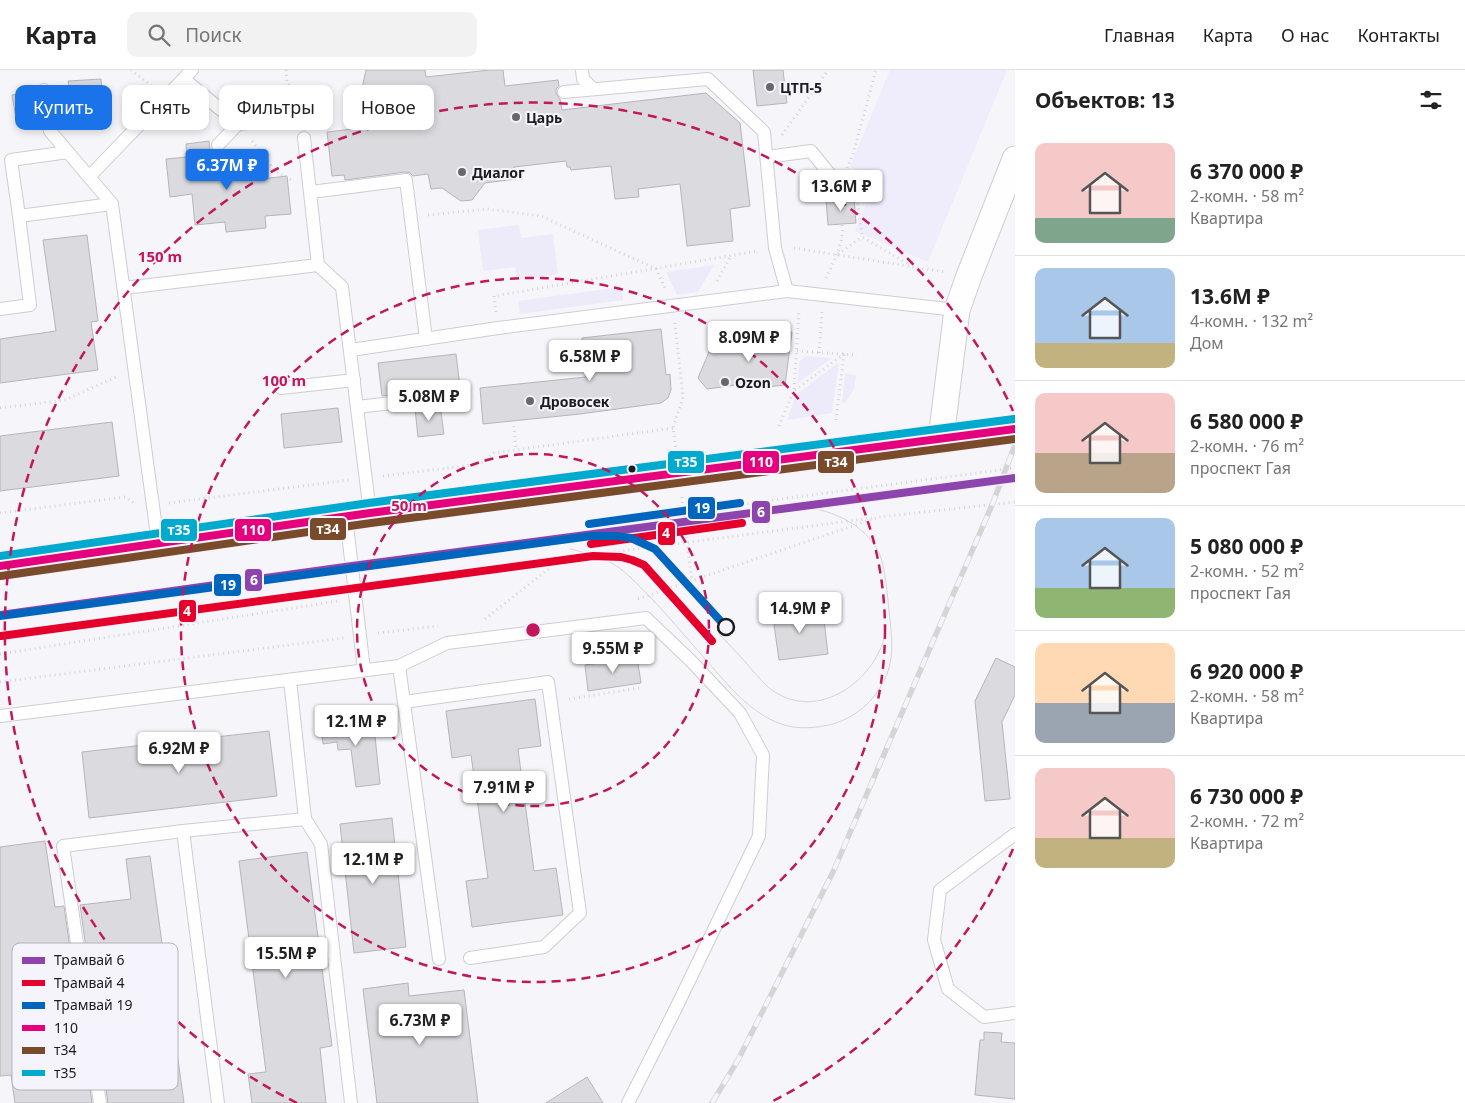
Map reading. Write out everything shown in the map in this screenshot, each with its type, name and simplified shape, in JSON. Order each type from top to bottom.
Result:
[{"type":"main road","points":[[0,566],[358,515],[1015,429]]},
{"type":"street","points":[[940,438],[957,310],[1015,159]]},
{"type":"lane","points":[[582,70],[583,79],[593,89]]},
{"type":"lane","points":[[177,85],[188,74],[219,105]]},
{"type":"lane","points":[[564,92],[708,79],[764,132],[775,248],[787,291]]},
{"type":"lane","points":[[50,130],[112,204],[158,543]]},
{"type":"lane","points":[[89,177],[134,130]]},
{"type":"lane","points":[[218,145],[232,130]]},
{"type":"lane","points":[[304,138],[318,265],[342,286],[351,350],[365,478],[358,515],[355,593],[364,670]]},
{"type":"lane","points":[[767,157],[811,151],[840,187]]},
{"type":"lane","points":[[0,309],[30,305],[12,160],[68,152]]},
{"type":"lane","points":[[311,192],[406,180],[426,339]]},
{"type":"lane","points":[[19,216],[112,204]]},
{"type":"lane","points":[[124,288],[318,265]]},
{"type":"lane","points":[[351,350],[498,328],[787,291],[957,310]]},
{"type":"lane","points":[[281,388],[354,380]]},
{"type":"lane","points":[[357,407],[463,394]]},
{"type":"lane","points":[[0,716],[399,666],[447,643],[646,618],[740,712],[763,755],[759,836],[628,1103]]},
{"type":"lane","points":[[399,666],[439,959]]},
{"type":"lane","points":[[290,680],[305,819],[321,844],[351,1103]]},
{"type":"lane","points":[[404,702],[548,682],[580,913],[544,947],[470,958]]},
{"type":"lane","points":[[77,943],[63,846],[183,831],[305,819]]},
{"type":"lane","points":[[183,831],[218,1103]]},
{"type":"lane","points":[[1015,834],[940,890],[934,940],[948,989],[984,1017],[1015,1013]]},
{"type":"lane","points":[[98,1090],[100,1103]]},
{"type":"path","points":[[131,70],[151,85]]},
{"type":"path","points":[[286,70],[289,85]]},
{"type":"path","points":[[767,157],[828,70]]},
{"type":"path","points":[[862,237],[857,198],[840,187],[853,154],[876,70]]},
{"type":"path","points":[[243,130],[275,171],[311,192]]},
{"type":"path","points":[[838,254],[843,234],[842,224]]},
{"type":"path","points":[[838,254],[862,237]]},
{"type":"path","points":[[862,237],[912,266]]},
{"type":"path","points":[[498,328],[494,296],[775,248],[791,247],[969,276]]},
{"type":"path","points":[[706,302],[732,256]]},
{"type":"path","points":[[779,426],[794,390],[800,292]]},
{"type":"path","points":[[797,351],[857,355]]},
{"type":"path","points":[[794,390],[844,354]]},
{"type":"path","points":[[836,420],[844,354]]},
{"type":"path","points":[[0,408],[65,400],[134,368]]},
{"type":"path","points":[[514,426],[516,450]]},
{"type":"path","points":[[0,513],[125,497],[140,507],[480,464],[494,453],[673,428]]},
{"type":"path","points":[[699,510],[1015,468]]},
{"type":"path","points":[[0,654],[344,600],[369,587],[687,542],[879,517],[1015,502]]},
{"type":"path","points":[[683,512],[692,581]]},
{"type":"path","points":[[635,600],[879,517]]},
{"type":"path","points":[[494,618],[484,620],[561,559]]},
{"type":"path","points":[[0,682],[446,624]]},
{"type":"path","points":[[551,702],[640,688]]},
{"type":"shaded area","points":[[890,70],[1007,70],[928,262],[855,231],[877,179],[850,167]]},
{"type":"shaded area","points":[[519,225],[521,238],[553,234],[558,274],[517,280],[515,267],[483,271],[478,230]]},
{"type":"shaded area","points":[[714,265],[698,292],[677,295],[666,272]]},
{"type":"shaded area","points":[[622,287],[623,300],[520,314],[518,301]]},
{"type":"shaded area","points":[[806,356],[832,358],[798,383],[799,362]]},
{"type":"shaded area","points":[[839,362],[832,413],[787,420],[796,395]]},
{"type":"shaded area","points":[[845,374],[856,375],[854,389],[845,403],[842,402]]},
{"type":"building","points":[[366,70],[425,70],[426,77],[503,70],[505,86],[558,80],[559,86],[556,89],[556,93],[560,99],[562,110],[706,93],[740,123],[750,206],[730,209],[733,241],[687,246],[680,184],[638,189],[639,197],[615,199],[611,166],[571,170],[570,167],[567,167],[566,161],[514,167],[516,179],[485,183],[472,200],[461,201],[442,188],[431,189],[428,174],[413,176],[405,172],[345,180],[344,175],[332,176],[327,132],[344,130],[434,130],[434,85],[363,85]]},
{"type":"building","name":"ЦТП-5","points":[[753,70],[783,70],[787,103],[757,106]]},
{"type":"building","points":[[101,79],[101,85],[69,85],[68,81]]},
{"type":"building","points":[[15,94],[15,112],[12,95]]},
{"type":"building","points":[[209,141],[212,172],[260,167],[262,179],[287,176],[291,214],[265,216],[266,228],[226,232],[225,222],[195,225],[192,194],[170,197],[166,159],[187,157],[186,144]]},
{"type":"building","points":[[854,198],[856,223],[828,225],[826,200]]},
{"type":"building","points":[[87,235],[98,321],[91,322],[98,370],[0,383],[0,339],[56,331],[43,240]]},
{"type":"building","points":[[661,329],[666,375],[670,374],[671,390],[668,398],[661,403],[483,424],[480,388],[586,377],[582,338]]},
{"type":"building","points":[[792,332],[785,385],[747,389],[743,384],[707,389],[698,378],[711,347],[744,342],[743,338]]},
{"type":"building","points":[[456,354],[460,387],[382,396],[378,363]]},
{"type":"building","points":[[440,406],[444,434],[418,437],[415,409]]},
{"type":"building","points":[[338,408],[342,442],[284,448],[281,414]]},
{"type":"building","points":[[112,422],[119,476],[0,491],[0,436]]},
{"type":"building","points":[[807,605],[824,620],[828,654],[779,660],[774,625],[789,607]]},
{"type":"building","points":[[637,657],[641,683],[588,691],[585,665]]},
{"type":"building","points":[[996,658],[1015,667],[1015,695],[1002,722],[1010,799],[985,801],[975,701]]},
{"type":"building","points":[[535,699],[541,746],[518,749],[534,871],[556,868],[563,915],[472,927],[466,881],[488,878],[471,755],[452,758],[446,711]]},
{"type":"building","points":[[373,717],[380,784],[356,787],[351,749],[338,750],[337,742],[323,744],[321,724]]},
{"type":"building","points":[[269,731],[277,796],[89,818],[82,752]]},
{"type":"building","points":[[392,818],[406,947],[354,953],[340,824]]},
{"type":"building","points":[[45,841],[55,907],[64,906],[69,943],[12,943],[12,1082],[11,1075],[0,1076],[0,847]]},
{"type":"building","points":[[307,852],[332,1046],[320,1048],[326,1103],[252,1103],[248,1074],[266,1072],[239,861]]},
{"type":"building","points":[[150,856],[162,943],[85,943],[80,905],[131,899],[126,859]]},
{"type":"building","points":[[408,983],[409,996],[464,990],[478,1103],[377,1103],[363,989]]},
{"type":"building","points":[[984,1032],[1002,1033],[1001,1042],[1015,1043],[1015,1099],[975,1095],[980,1040],[984,1040]]},
{"type":"building","points":[[178,1059],[184,1103],[108,1103],[106,1090],[178,1090]]},
{"type":"building","points":[[587,1077],[603,1103],[546,1103]]},
{"type":"building","points":[[13,1090],[90,1090],[92,1103],[15,1103]]},
{"type":"tram line","name":"6","points":[[0,615],[1015,478]]},
{"type":"tram line","name":"19","points":[[589,524],[740,503]]},
{"type":"tram line","points":[[570,549],[602,558],[623,571],[660,608],[731,689],[759,713],[787,726],[807,728],[833,724],[851,716],[866,705],[878,691],[887,674],[891,659],[892,642],[884,570],[876,548],[862,530],[832,513],[807,508],[787,508]]},
{"type":"tram line","name":"4","points":[[591,544],[742,523]]},
{"type":"tram line","name":"19","points":[[0,616],[591,536],[616,536],[631,538],[655,549],[726,627]]},
{"type":"tram line","name":"4","points":[[1,636],[593,556],[621,557],[644,565],[712,641]]},
{"type":"tram line","points":[[719,634],[772,690],[793,700],[812,702],[830,697],[847,688],[862,676],[874,660],[883,643],[886,625]]},
{"type":"railway","points":[[712,1103],[738,1060],[833,872],[992,505],[1015,445]]},
{"type":"transit line","name":"т35","points":[[0,556],[369,503],[1014,419]]},
{"type":"transit line","name":"110","points":[[0,566],[370,513],[1015,429]]},
{"type":"transit line","name":"т34","points":[[1,576],[371,523],[1015,439]]},
{"type":"place","name":"ЦТП-5","points":[[770,87]]},
{"type":"place","name":"Царь","points":[[516,117]]},
{"type":"place","name":"Диалог","points":[[462,172]]},
{"type":"place","name":"Ozon","points":[[725,382]]},
{"type":"place","name":"Дровосек","points":[[530,401]]}]
